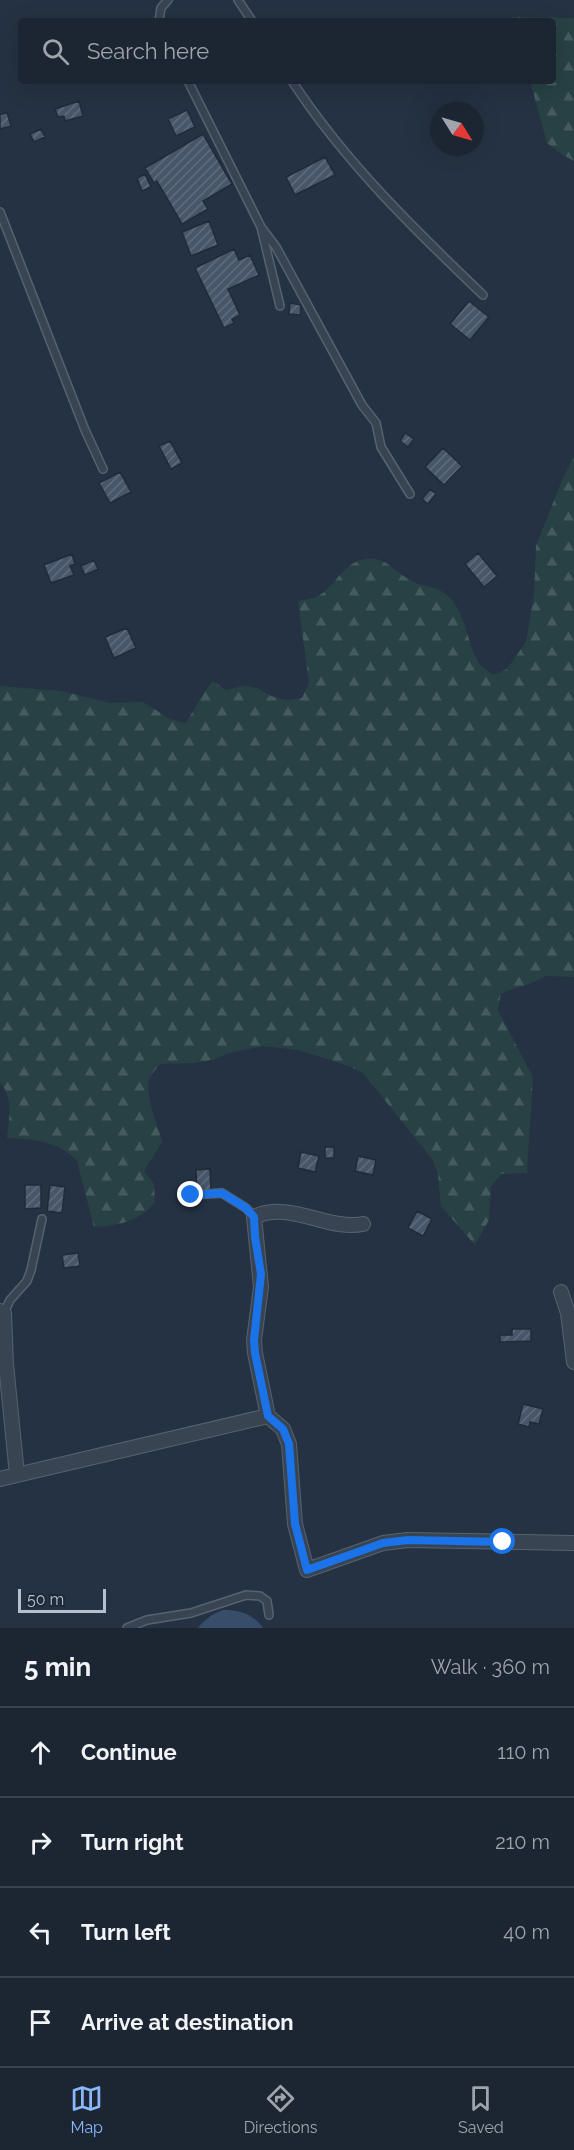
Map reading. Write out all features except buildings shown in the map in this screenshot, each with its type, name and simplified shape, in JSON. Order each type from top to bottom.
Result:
[{"type":"street","points":[[363,1224],[339,1224],[283,1212],[260,1214],[254,1217],[261,1274],[254,1340],[255,1353],[268,1416],[283,1429],[289,1444],[295,1524],[307,1570],[383,1543],[408,1540],[574,1543]]},
{"type":"street","points":[[561,1292],[568,1313],[574,1354]]},
{"type":"street","points":[[2,1312],[16,1475]]},
{"type":"street","points":[[0,1479],[268,1416]]},
{"type":"lane","points":[[159,18],[161,8],[168,0]]},
{"type":"lane","points":[[238,0],[250,18]]},
{"type":"lane","points":[[190,84],[261,227],[276,247],[362,405],[376,423],[381,447],[410,494]]},
{"type":"lane","points":[[294,84],[316,118],[353,163],[418,233],[483,295]]},
{"type":"lane","points":[[0,212],[85,430],[103,469]]},
{"type":"lane","points":[[261,227],[280,306]]},
{"type":"lane","points":[[191,1195],[222,1193],[246,1208],[254,1217]]},
{"type":"lane","points":[[2,1312],[27,1281],[42,1219]]},
{"type":"lane","points":[[127,1628],[147,1620],[191,1613],[246,1595],[260,1596],[267,1601],[269,1615]]},
{"type":"green space","points":[[512,17],[574,18],[574,161],[547,143],[531,84],[556,84],[556,18]]},
{"type":"green space","points":[[574,456],[574,977],[546,976],[501,993],[498,1010],[533,1077],[527,1173],[501,1174],[491,1187],[489,1220],[475,1245],[441,1206],[438,1174],[432,1159],[363,1073],[349,1066],[298,1050],[264,1046],[229,1053],[213,1060],[160,1064],[150,1078],[148,1087],[150,1103],[162,1142],[144,1171],[154,1184],[155,1202],[142,1214],[128,1221],[94,1227],[77,1161],[62,1149],[45,1142],[7,1138],[9,1102],[0,1082],[0,686],[61,691],[110,703],[143,702],[170,719],[185,723],[213,681],[226,690],[242,686],[257,688],[271,696],[286,700],[302,698],[309,683],[298,601],[320,595],[352,564],[366,559],[385,562],[414,582],[437,589],[450,597],[461,615],[474,654],[479,663],[493,675],[507,669],[526,642],[534,594],[536,546]]},
{"type":"water","points":[[223,1610],[246,1614],[255,1619],[263,1628],[198,1628],[209,1617]]},
{"type":"route","points":[[191,1195],[222,1193],[246,1208],[254,1217],[261,1274],[254,1340],[255,1353],[268,1416],[283,1429],[289,1444],[295,1524],[307,1570],[383,1543],[408,1540],[503,1542]]}]
